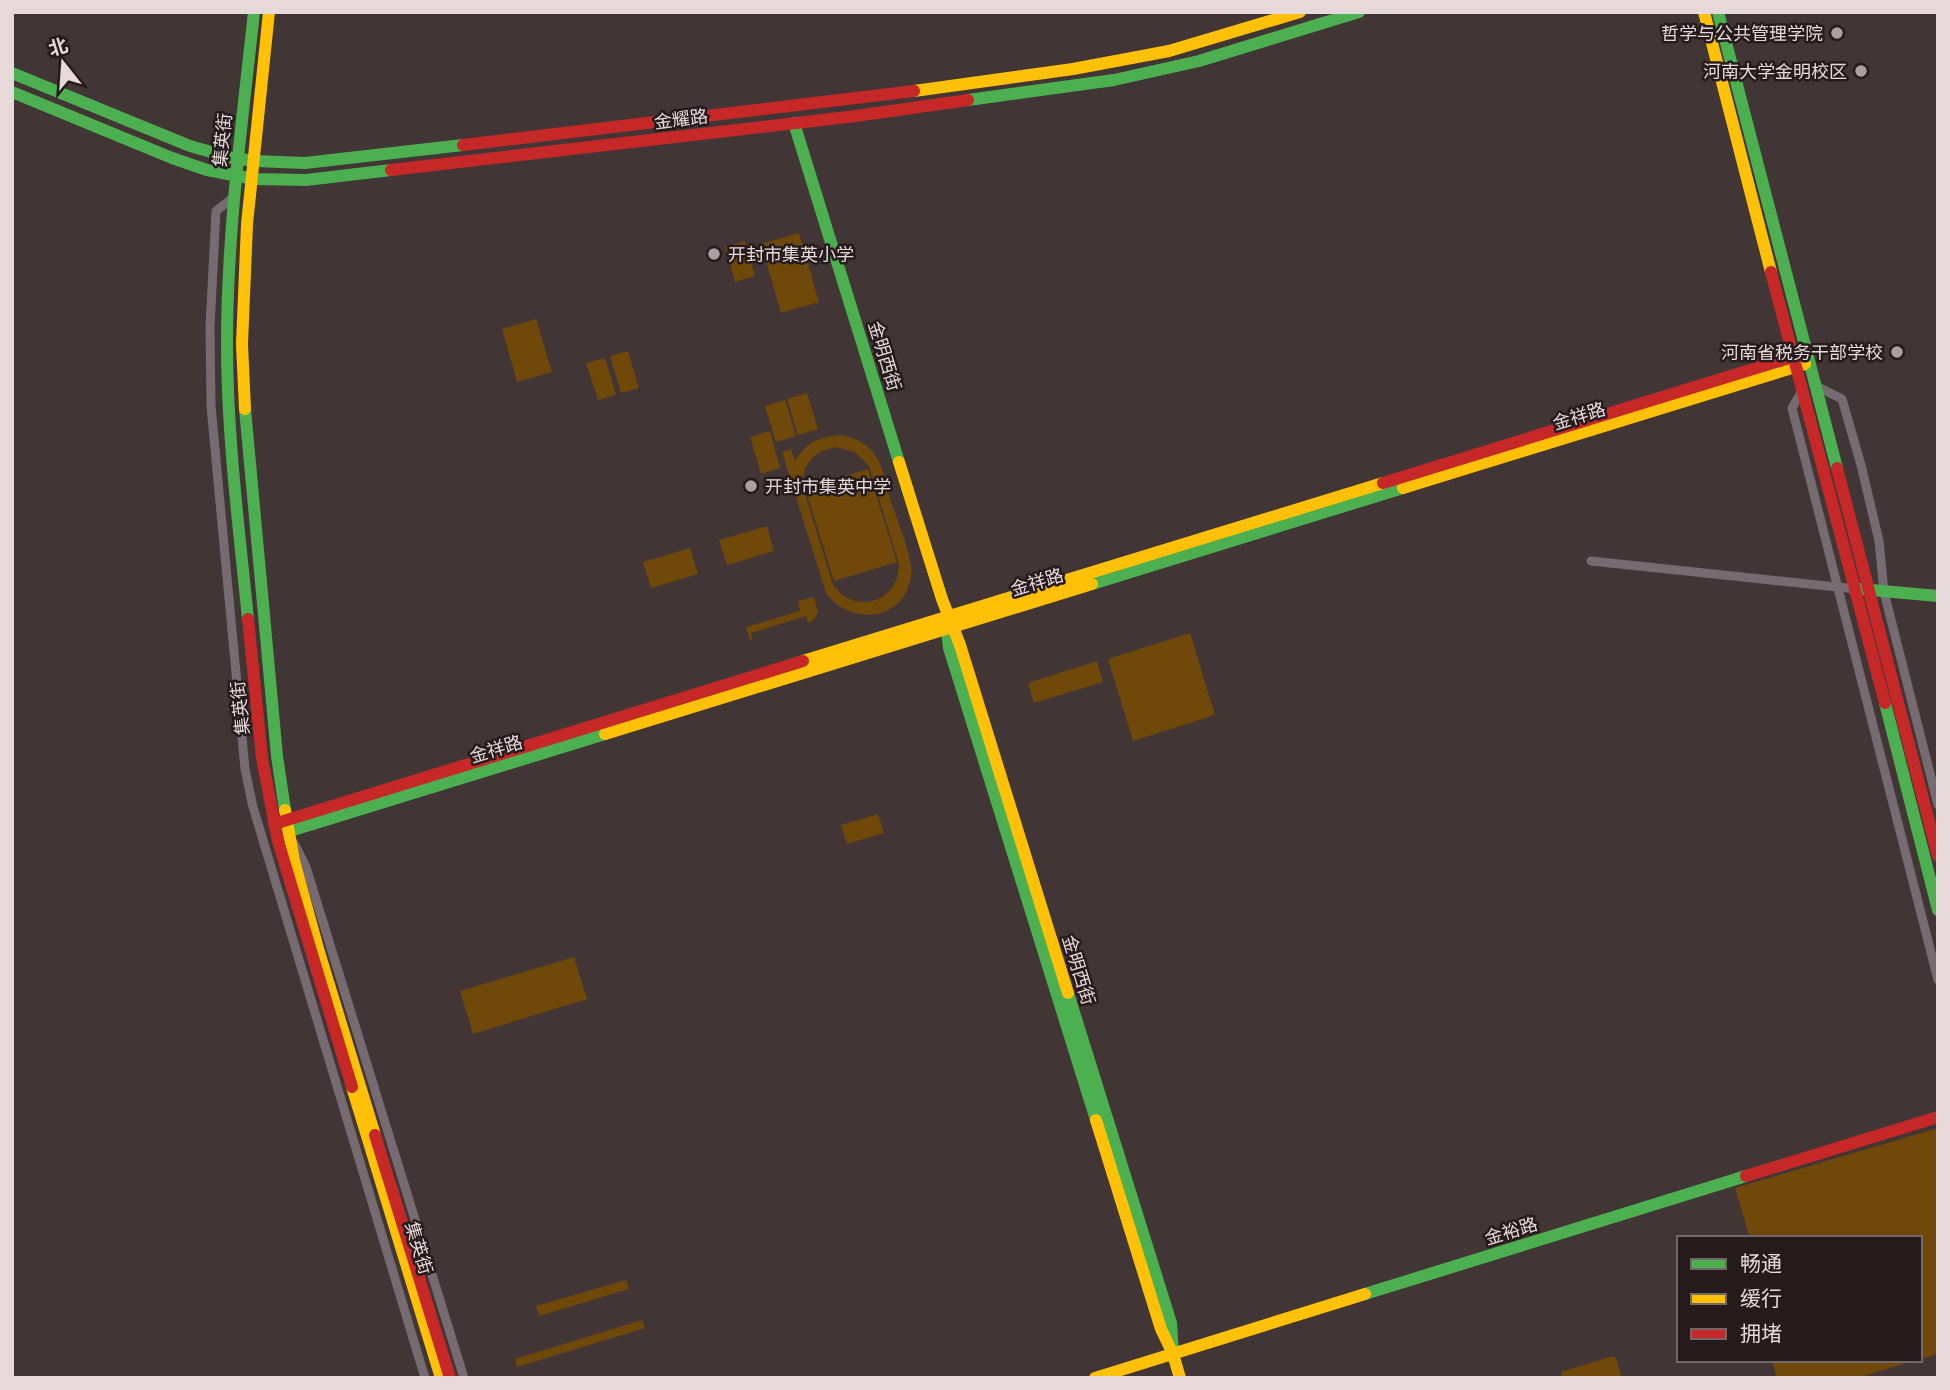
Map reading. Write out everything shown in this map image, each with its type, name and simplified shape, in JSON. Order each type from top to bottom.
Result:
[{"type":"street","name":"集英街","points":[[254,12],[234,197],[227,305],[228,397],[262,758],[314,968],[440,1378]]},
{"type":"street","name":"集英街","points":[[269,12],[247,224],[243,305],[243,396],[277,756],[281,828],[294,861],[319,952],[450,1378]]},
{"type":"street","name":"金耀路","points":[[12,73],[178,142],[253,162],[285,163],[323,161],[854,99],[1073,69],[1169,51],[1300,12]]},
{"type":"street","name":"金耀路","points":[[12,92],[207,170],[252,179],[324,178],[794,123],[1075,86],[1199,61],[1359,12]]},
{"type":"street","points":[[1704,12],[1801,360],[1814,385],[1938,910]]},
{"type":"street","points":[[1718,12],[1801,360],[1802,391],[1938,856]]},
{"type":"street","name":"金明西街","points":[[794,123],[942,599],[950,648],[999,810],[1161,1329],[1173,1354],[1180,1378]]},
{"type":"street","points":[[234,197],[216,211],[210,327],[211,406],[246,769],[253,807],[425,1378]]},
{"type":"street","name":"金祥路","points":[[281,828],[1801,360]]},
{"type":"street","points":[[1814,385],[1842,399],[1879,541],[1884,592],[1938,805]]},
{"type":"street","points":[[1802,391],[1792,408],[1938,980]]},
{"type":"street","points":[[1591,561],[1938,596]]},
{"type":"street","points":[[281,828],[306,867],[464,1378]]},
{"type":"street","name":"金裕路","points":[[1096,1378],[1938,1117]]},
{"type":"shaded area","points":[[799,233],[819,302],[781,313],[761,244]]},
{"type":"shaded area","points":[[745,241],[755,276],[735,282],[725,247]]},
{"type":"shaded area","points":[[536,319],[552,372],[517,382],[502,329]]},
{"type":"shaded area","points":[[628,351],[639,388],[621,393],[610,356]]},
{"type":"shaded area","points":[[605,358],[616,395],[598,400],[586,363]]},
{"type":"shaded area","points":[[807,393],[818,429],[798,435],[787,399]]},
{"type":"shaded area","points":[[785,400],[796,436],[776,442],[765,406]]},
{"type":"shaded area","points":[[770,431],[780,468],[761,474],[750,437]]},
{"type":"shaded area","points":[[842,435],[857,440],[871,449],[877,458],[910,558],[911,576],[907,591],[899,602],[888,610],[875,614],[849,611],[836,604],[826,593],[782,452],[791,449],[795,461],[809,445]],"holes":[[[835,447],[855,452],[869,466],[899,564],[892,588],[884,596],[864,602],[842,595],[833,585],[803,487],[805,468],[812,458],[822,451]]]},
{"type":"shaded area","points":[[868,469],[897,562],[834,581],[805,488]]},
{"type":"shaded area","points":[[767,526],[774,551],[727,565],[719,540]]},
{"type":"shaded area","points":[[690,548],[698,574],[651,588],[643,562]]},
{"type":"shaded area","points":[[814,597],[818,612],[813,621],[808,623],[806,616],[751,633],[750,640],[746,627],[800,611],[798,601]]},
{"type":"shaded area","points":[[1190,633],[1215,715],[1133,741],[1108,659]]},
{"type":"shaded area","points":[[1097,661],[1103,682],[1034,703],[1028,683]]},
{"type":"shaded area","points":[[878,814],[884,833],[847,844],[841,825]]},
{"type":"shaded area","points":[[574,957],[587,999],[473,1034],[460,991]]},
{"type":"shaded area","points":[[1938,1128],[1938,1354],[1922,1358],[1922,1236],[1749,1236],[1735,1188]]},
{"type":"shaded area","points":[[626,1280],[629,1289],[539,1316],[536,1306]]},
{"type":"shaded area","points":[[642,1320],[645,1328],[517,1367],[515,1359]]},
{"type":"shaded area","points":[[1613,1356],[1622,1378],[1562,1378],[1561,1372]]},
{"type":"shaded area","points":[[1773,1362],[1910,1362],[1858,1378],[1777,1378]]},
{"type":"traffic: fast","points":[[248,619],[231,447],[227,344],[232,219],[254,12]]},
{"type":"traffic: fast","points":[[968,100],[1114,80],[1199,61],[1359,12]]},
{"type":"traffic: fast","points":[[1718,12],[1837,468]]},
{"type":"traffic: fast","points":[[12,73],[190,146],[232,158],[305,163],[463,145]]},
{"type":"traffic: fast","points":[[12,92],[207,170],[254,179],[306,180],[391,170]]},
{"type":"traffic: fast","points":[[794,123],[899,462]]},
{"type":"traffic: fast","points":[[245,409],[277,756],[285,810]]},
{"type":"traffic: fast","points":[[1092,584],[1403,488]]},
{"type":"traffic: fast","points":[[1860,589],[1938,596]]},
{"type":"traffic: fast","points":[[946,623],[949,648],[1096,1120]]},
{"type":"traffic: fast","points":[[1885,703],[1938,910]]},
{"type":"traffic: fast","points":[[277,835],[605,734]]},
{"type":"traffic: fast","points":[[1068,993],[1171,1323],[1173,1354]]},
{"type":"traffic: fast","points":[[1365,1294],[1746,1176]]},
{"type":"traffic: slow","points":[[245,409],[242,344],[247,224],[269,12]]},
{"type":"traffic: slow","points":[[914,91],[1073,69],[1169,51],[1300,12]]},
{"type":"traffic: slow","points":[[1704,12],[1771,272]]},
{"type":"traffic: slow","points":[[1403,488],[1805,364]]},
{"type":"traffic: slow","points":[[899,462],[942,599],[960,645],[1068,993]]},
{"type":"traffic: slow","points":[[803,661],[1383,483]]},
{"type":"traffic: slow","points":[[605,734],[1092,584]]},
{"type":"traffic: slow","points":[[285,810],[294,861],[319,952],[375,1135]]},
{"type":"traffic: slow","points":[[352,1087],[441,1378]]},
{"type":"traffic: slow","points":[[1096,1120],[1161,1329],[1173,1354],[1180,1378]]},
{"type":"traffic: slow","points":[[1095,1378],[1365,1294]]},
{"type":"traffic: jam","points":[[463,145],[914,91]]},
{"type":"traffic: jam","points":[[391,170],[856,116],[968,100]]},
{"type":"traffic: jam","points":[[1771,272],[1885,703]]},
{"type":"traffic: jam","points":[[1383,483],[1802,354]]},
{"type":"traffic: jam","points":[[1837,468],[1938,856]]},
{"type":"traffic: jam","points":[[248,619],[262,758],[278,841],[352,1087]]},
{"type":"traffic: jam","points":[[274,824],[803,661]]},
{"type":"traffic: jam","points":[[1746,1176],[1938,1117]]},
{"type":"traffic: jam","points":[[375,1135],[450,1378]]},
{"type":"place","name":"哲学与公共管理学院","points":[[1837,33]]},
{"type":"place","name":"河南大学金明校区","points":[[1861,71]]},
{"type":"place","name":"开封市集英小学","points":[[714,254]]},
{"type":"place","name":"河南省税务干部学校","points":[[1897,352]]},
{"type":"place","name":"开封市集英中学","points":[[751,486]]}]
